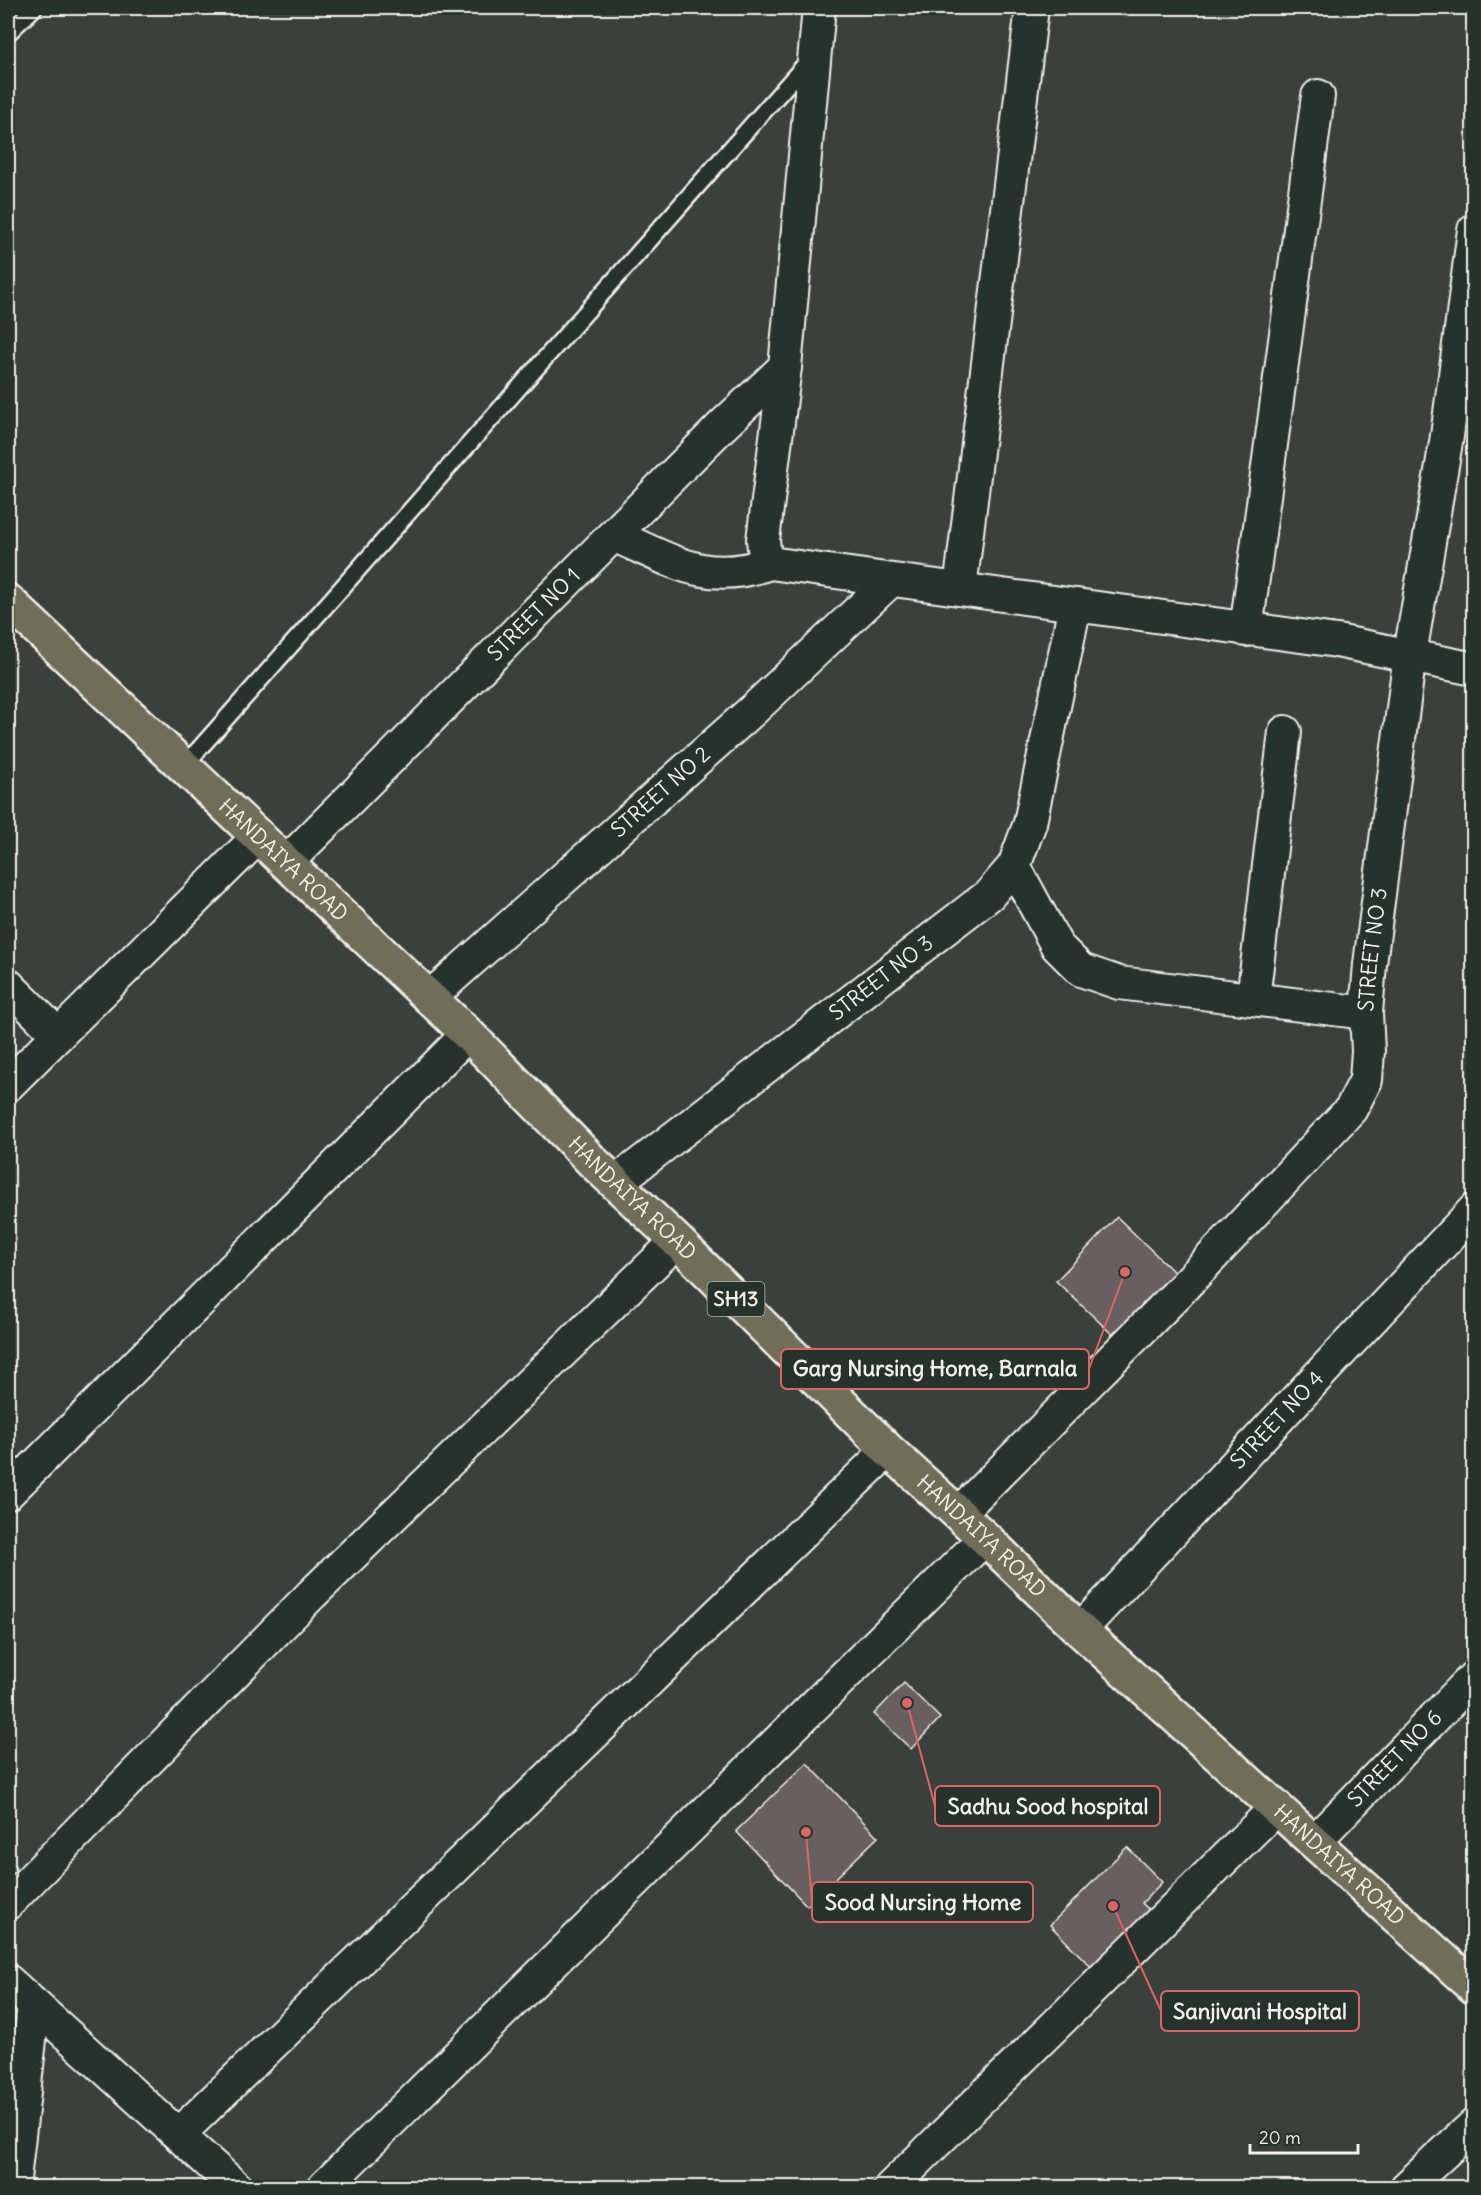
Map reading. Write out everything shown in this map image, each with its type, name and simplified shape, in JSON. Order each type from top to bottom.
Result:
[{"type":"main road","name":"HANDAIYA ROAD","points":[[8,601],[468,1034],[615,1183],[677,1241],[888,1450],[985,1538],[1080,1630],[1473,1987]]},
{"type":"street","points":[[770,563],[765,557],[763,540],[784,367],[819,8]]},
{"type":"street","points":[[960,589],[1032,8]]},
{"type":"street","points":[[1246,630],[1318,96]]},
{"type":"street","name":"STREET NO 3","points":[[958,1514],[1176,1295],[1351,1109],[1366,1080],[1368,1051],[1366,1013],[1410,654],[1460,437],[1473,230]]},
{"type":"street","name":"STREET NO 1","points":[[286,863],[784,367]]},
{"type":"street","points":[[613,535],[708,573],[747,571],[770,563],[1410,654],[1473,669]]},
{"type":"street","name":"STREET NO 2","points":[[429,998],[753,710],[890,581]]},
{"type":"street","name":"STREET NO 3","points":[[615,1183],[989,895],[1014,866],[1030,824],[1075,605]]},
{"type":"street","points":[[1252,999],[1285,732]]},
{"type":"street","points":[[8,1085],[259,836]]},
{"type":"street","points":[[1014,866],[1057,946],[1081,970],[1119,984],[1366,1013]]},
{"type":"street","points":[[8,985],[58,1035]]},
{"type":"street","points":[[8,1493],[468,1034]]},
{"type":"street","name":"STREET NO 4","points":[[1080,1630],[1473,1210]]},
{"type":"street","points":[[8,1903],[312,1594],[677,1241]]},
{"type":"street","points":[[179,2134],[888,1450]]},
{"type":"street","points":[[323,2187],[985,1538]]},
{"type":"street","name":"STREET NO 6","points":[[1314,1842],[1473,1677]]},
{"type":"street","points":[[890,2187],[1276,1807]]},
{"type":"street","points":[[8,1981],[234,2186]]},
{"type":"street","points":[[13,2187],[34,2005]]},
{"type":"street","points":[[1406,2187],[1473,2125]]},
{"type":"lane","points":[[8,33],[34,8]]},
{"type":"lane","points":[[184,766],[814,55]]},
{"type":"building","points":[[1117,1217],[1176,1274],[1116,1338],[1056,1281]]},
{"type":"building","points":[[904,1683],[940,1718],[911,1749],[874,1714]]},
{"type":"building","points":[[807,1763],[878,1837],[807,1906],[736,1831]]},
{"type":"building","points":[[1127,1847],[1162,1882],[1142,1903],[1153,1914],[1096,1972],[1050,1925]]},
{"type":"place","name":"Garg Nursing Home, Barnala","points":[[1125,1272]]},
{"type":"place","name":"Sadhu Sood hospital","points":[[907,1703]]},
{"type":"place","name":"Sood Nursing Home","points":[[806,1832]]},
{"type":"place","name":"Sanjivani Hospital","points":[[1113,1906]]}]
